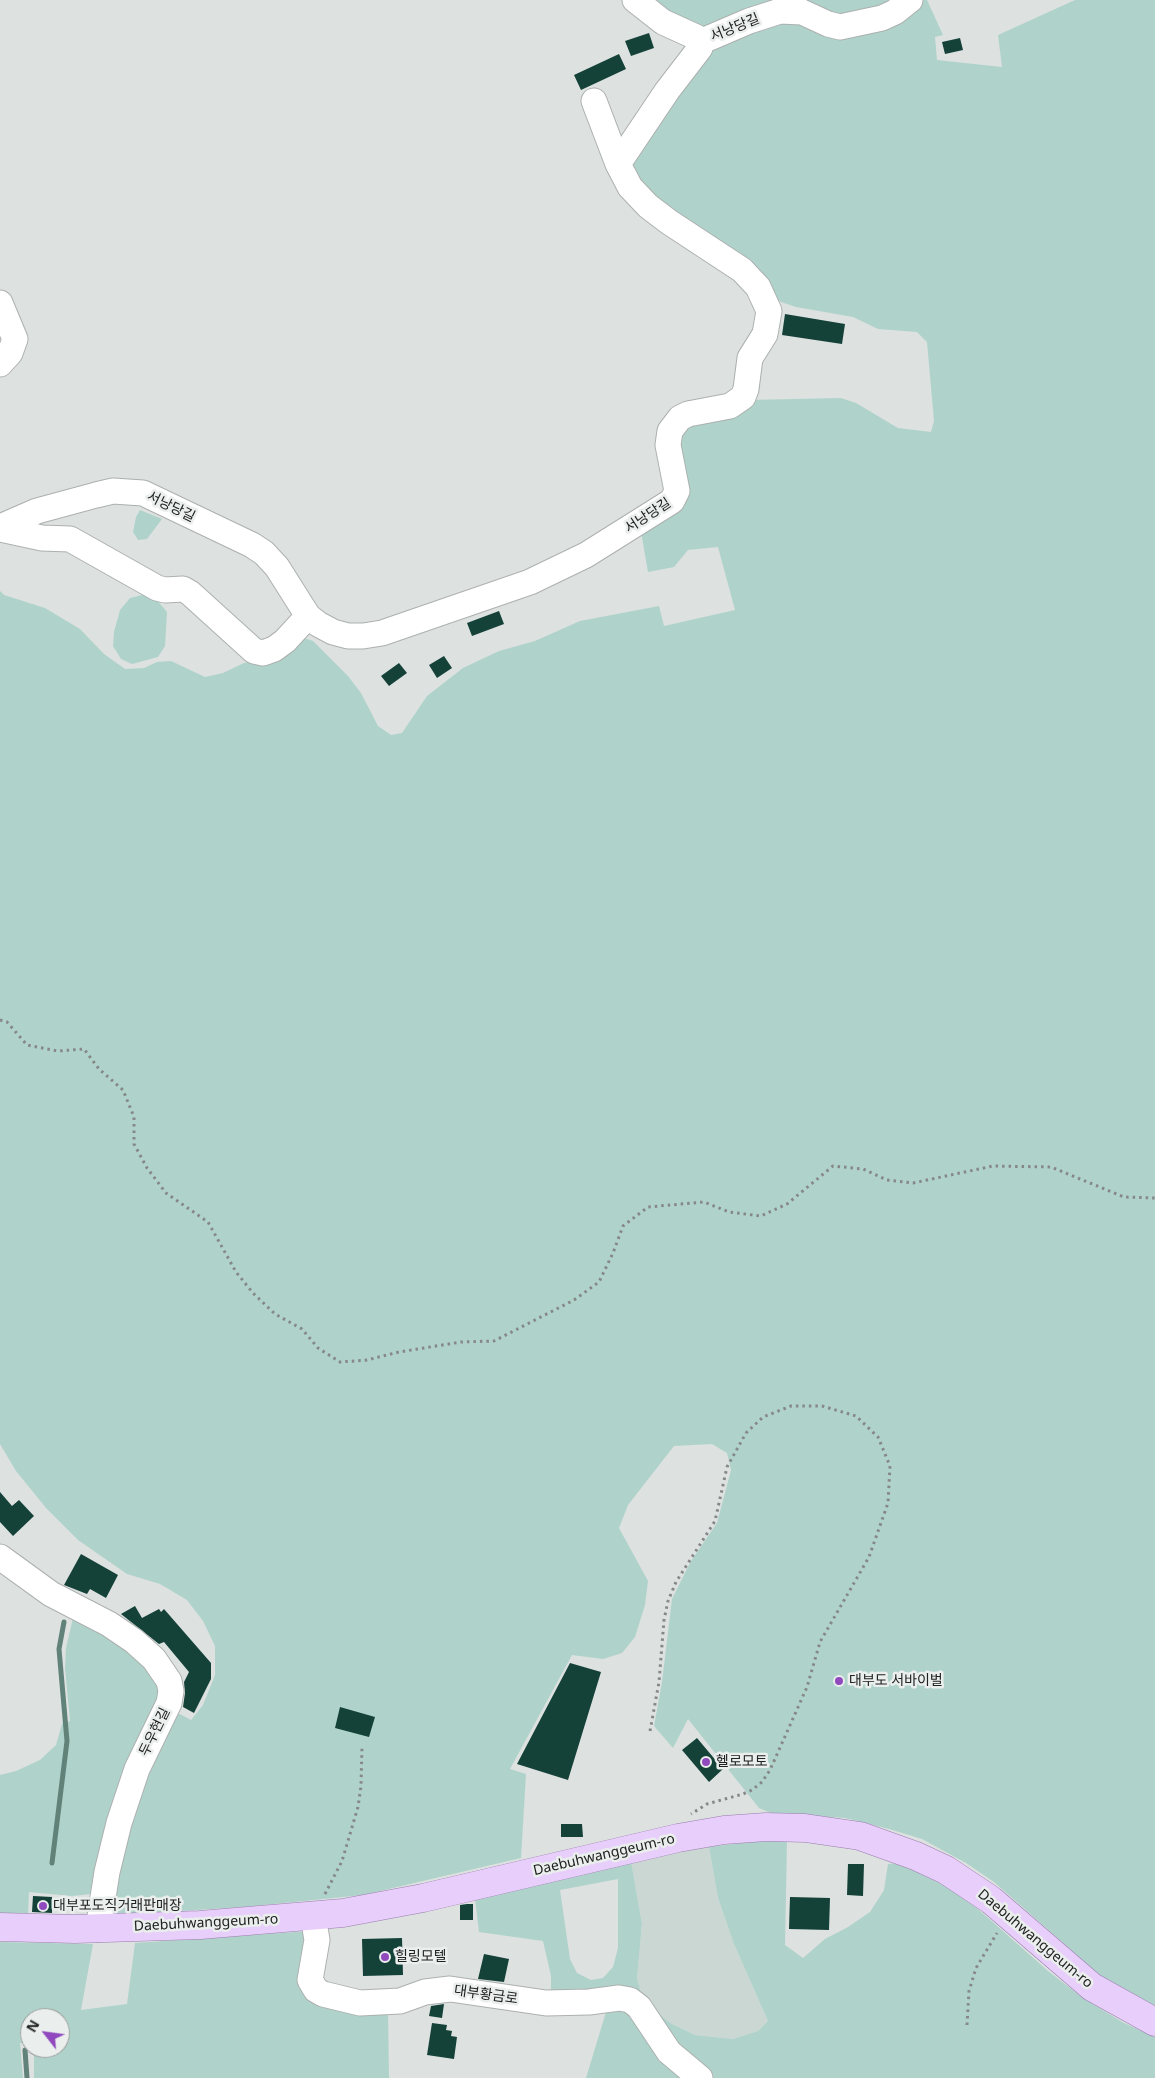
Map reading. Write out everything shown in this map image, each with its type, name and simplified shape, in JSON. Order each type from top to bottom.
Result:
[{"type":"main road","name":"Daebuhwanggeum-ro","points":[[0,1927],[98,1928],[200,1925],[318,1907],[423,1898],[678,1838],[724,1830],[766,1826],[835,1831],[884,1843],[946,1870],[1014,1918],[1092,1987],[1155,2022]]},
{"type":"lane","name":"서낭당길","points":[[635,0],[663,22],[690,33],[700,42]]},
{"type":"lane","name":"서낭당길","points":[[700,42],[750,21],[780,11],[802,12],[828,24],[840,27],[882,18],[895,12],[910,0]]},
{"type":"lane","name":"서낭당길","points":[[618,164],[667,90],[697,55],[700,42]]},
{"type":"lane","name":"서낭당길","points":[[0,528],[37,511],[96,495],[113,491],[143,493],[238,538],[264,553],[286,579],[308,616],[333,632],[348,636],[382,633],[530,582],[586,555],[667,505],[676,496],[676,484],[668,446],[670,431],[680,418],[688,414],[730,406],[743,397],[746,389],[750,358],[765,334],[769,311],[763,296],[751,278],[732,262],[669,222],[648,206],[630,187],[618,164],[594,101]]},
{"type":"lane","points":[[0,303],[15,338],[10,353],[0,364]]},
{"type":"lane","name":"서낭당길","points":[[0,528],[42,538],[70,540],[158,588],[165,590],[183,589],[190,593],[254,651],[263,652],[274,649],[285,641],[308,616]]},
{"type":"lane","name":"두우현길","points":[[0,1558],[51,1594],[109,1624],[134,1641],[154,1659],[169,1681],[171,1691],[169,1703],[137,1769],[119,1823],[107,1872],[98,1928]]},
{"type":"lane","name":"대부황금로","points":[[318,1907],[317,1940],[310,1980],[316,1990],[323,1994],[360,2003],[400,2001],[426,1992],[450,1990],[546,2003],[589,2002],[619,1998],[630,2000],[639,2007],[670,2052],[700,2078]]},
{"type":"path","points":[[0,1020],[7,1022],[27,1045],[58,1051],[84,1049],[99,1069],[123,1090],[134,1117],[134,1144],[147,1168],[166,1193],[208,1222],[236,1272],[274,1314],[302,1329],[318,1348],[340,1362],[367,1360],[400,1352],[461,1342],[494,1341],[574,1300],[598,1282],[614,1253],[623,1226],[648,1207],[704,1202],[729,1212],[761,1216],[786,1204],[834,1166],[863,1169],[887,1180],[913,1183],[992,1166],[1051,1167],[1124,1197],[1155,1198]]},
{"type":"path","points":[[650,1731],[660,1682],[664,1620],[668,1601],[676,1582],[715,1521],[727,1467],[746,1433],[763,1418],[791,1406],[822,1406],[856,1416],[878,1437],[890,1466],[888,1503],[869,1557],[820,1642],[807,1687],[770,1770],[762,1782],[743,1794],[707,1804],[692,1812],[686,1819]]},
{"type":"path","points":[[318,1907],[342,1861],[351,1834],[361,1786],[362,1746]]},
{"type":"path","points":[[967,2025],[969,1991],[976,1968],[998,1932],[1014,1918]]},
{"type":"shaded area","points":[[709,1847],[718,1898],[734,1944],[768,2021],[758,2031],[733,2039],[695,2035],[670,2023],[643,2000],[637,1978],[642,1924],[631,1861]]},
{"type":"green space","points":[[657,0],[780,0],[699,30],[656,10]]},
{"type":"green space","points":[[805,0],[897,0],[841,18]]},
{"type":"green space","points":[[921,0],[927,0],[943,35],[935,37],[937,60],[1002,67],[998,35],[1075,0],[1155,0],[1155,2006],[1104,1979],[994,1882],[966,1863],[922,1839],[889,1829],[845,1818],[771,1813],[759,1808],[688,1719],[673,1748],[654,1726],[662,1682],[672,1599],[691,1561],[717,1523],[731,1470],[727,1453],[712,1444],[674,1446],[628,1505],[619,1528],[648,1581],[645,1605],[635,1637],[622,1653],[603,1659],[572,1655],[510,1769],[526,1774],[521,1858],[363,1895],[244,1907],[116,1915],[109,1913],[116,1852],[174,1711],[191,1720],[203,1705],[215,1675],[215,1646],[203,1621],[187,1600],[160,1584],[127,1574],[78,1540],[46,1508],[16,1471],[0,1444],[0,591],[4,595],[45,608],[80,629],[104,654],[125,669],[144,668],[157,662],[171,661],[205,677],[223,673],[244,663],[257,660],[304,638],[313,641],[348,676],[361,693],[378,726],[391,735],[402,733],[427,696],[463,668],[499,651],[535,641],[580,621],[659,606],[664,626],[735,610],[718,547],[688,550],[674,567],[648,572],[640,526],[672,508],[677,429],[748,400],[841,398],[856,403],[898,428],[931,432],[934,421],[927,342],[917,332],[878,329],[853,317],[796,307],[781,302],[636,183],[630,160],[659,113],[716,45],[779,17],[826,30]]},
{"type":"green space","points":[[140,510],[162,519],[147,539],[138,540],[133,532],[136,517]]},
{"type":"green space","points":[[142,595],[156,599],[167,612],[165,646],[158,657],[132,664],[121,659],[113,646],[114,632],[120,610],[130,598]]},
{"type":"green space","points":[[85,1615],[157,1675],[160,1695],[91,1894],[72,1896],[29,1892],[28,1913],[0,1913],[0,1775],[16,1771],[40,1760],[56,1745],[62,1724],[70,1721],[65,1668],[66,1648],[73,1618]]},
{"type":"green space","points":[[765,1840],[787,1841],[785,1945],[803,1958],[825,1939],[848,1927],[870,1912],[884,1890],[888,1864],[898,1863],[947,1887],[978,1909],[1048,1971],[1083,1998],[1124,2023],[1155,2037],[1155,2078],[705,2078],[647,2012],[551,1998],[551,1976],[543,1941],[479,1932],[475,1898],[631,1861],[642,1924],[637,1978],[643,2000],[670,2023],[695,2035],[733,2039],[758,2031],[768,2021],[734,1944],[718,1898],[709,1847]],"holes":[[[618,1879],[618,1948],[613,1967],[603,1978],[591,1980],[577,1973],[570,1959],[560,1890]]]},
{"type":"green space","points":[[311,1931],[304,1977],[388,2008],[389,2078],[34,2078],[34,2058],[70,2058],[70,2008],[20,2008],[20,2058],[23,2078],[0,2078],[0,1942],[93,1944],[81,2010],[127,2004],[135,1943]]},
{"type":"green space","points":[[622,2002],[692,2078],[586,2078],[606,2012]]},
{"type":"building","points":[[649,33],[654,48],[631,56],[625,41]]},
{"type":"building","points":[[960,38],[963,50],[945,54],[942,42]]},
{"type":"building","points":[[619,54],[626,69],[581,90],[574,75]]},
{"type":"building","points":[[785,314],[845,324],[842,344],[782,335]]},
{"type":"building","points":[[499,611],[504,624],[472,636],[467,623]]},
{"type":"building","points":[[444,656],[452,668],[437,678],[429,665]]},
{"type":"building","points":[[399,663],[407,673],[389,686],[381,676]]},
{"type":"building","points":[[0,1492],[12,1506],[19,1500],[34,1516],[13,1536],[0,1522]]},
{"type":"building","points":[[81,1554],[118,1575],[106,1598],[90,1589],[87,1594],[64,1585]]},
{"type":"building","points":[[135,1606],[142,1618],[159,1609],[161,1612],[164,1609],[211,1663],[211,1679],[194,1713],[183,1707],[184,1682],[189,1672],[164,1642],[159,1644],[121,1614]]},
{"type":"building","points":[[570,1663],[601,1672],[568,1780],[517,1764]]},
{"type":"building","points":[[340,1707],[375,1717],[369,1737],[335,1728]]},
{"type":"building","points":[[697,1738],[723,1769],[709,1782],[682,1750]]},
{"type":"building","points":[[561,1824],[582,1824],[583,1837],[561,1837]]},
{"type":"building","points":[[848,1864],[864,1864],[863,1896],[847,1895]]},
{"type":"building","points":[[33,1896],[52,1897],[52,1913],[32,1912]]},
{"type":"building","points":[[790,1897],[830,1898],[829,1930],[789,1929]]},
{"type":"building","points":[[473,1904],[473,1920],[460,1920],[460,1905]]},
{"type":"building","points":[[402,1938],[403,1975],[363,1976],[362,1939]]},
{"type":"building","points":[[484,1954],[509,1959],[504,1982],[478,1979]]},
{"type":"building","points":[[444,2004],[442,2018],[429,2016],[431,2006]]},
{"type":"building","points":[[432,2023],[447,2025],[446,2030],[452,2031],[451,2036],[457,2037],[454,2059],[427,2055]]},
{"type":"waterway","points":[[52,1863],[67,1741],[59,1649],[64,1622]]},
{"type":"waterway","points":[[26,2058],[27,2078]]},
{"type":"place","name":"대부도 서바이벌","points":[[839,1681]]},
{"type":"place","name":"헬로모토","points":[[706,1762]]},
{"type":"place","name":"대부포도직거래판매장","points":[[43,1906]]},
{"type":"place","name":"힐링모텔","points":[[385,1957]]}]
